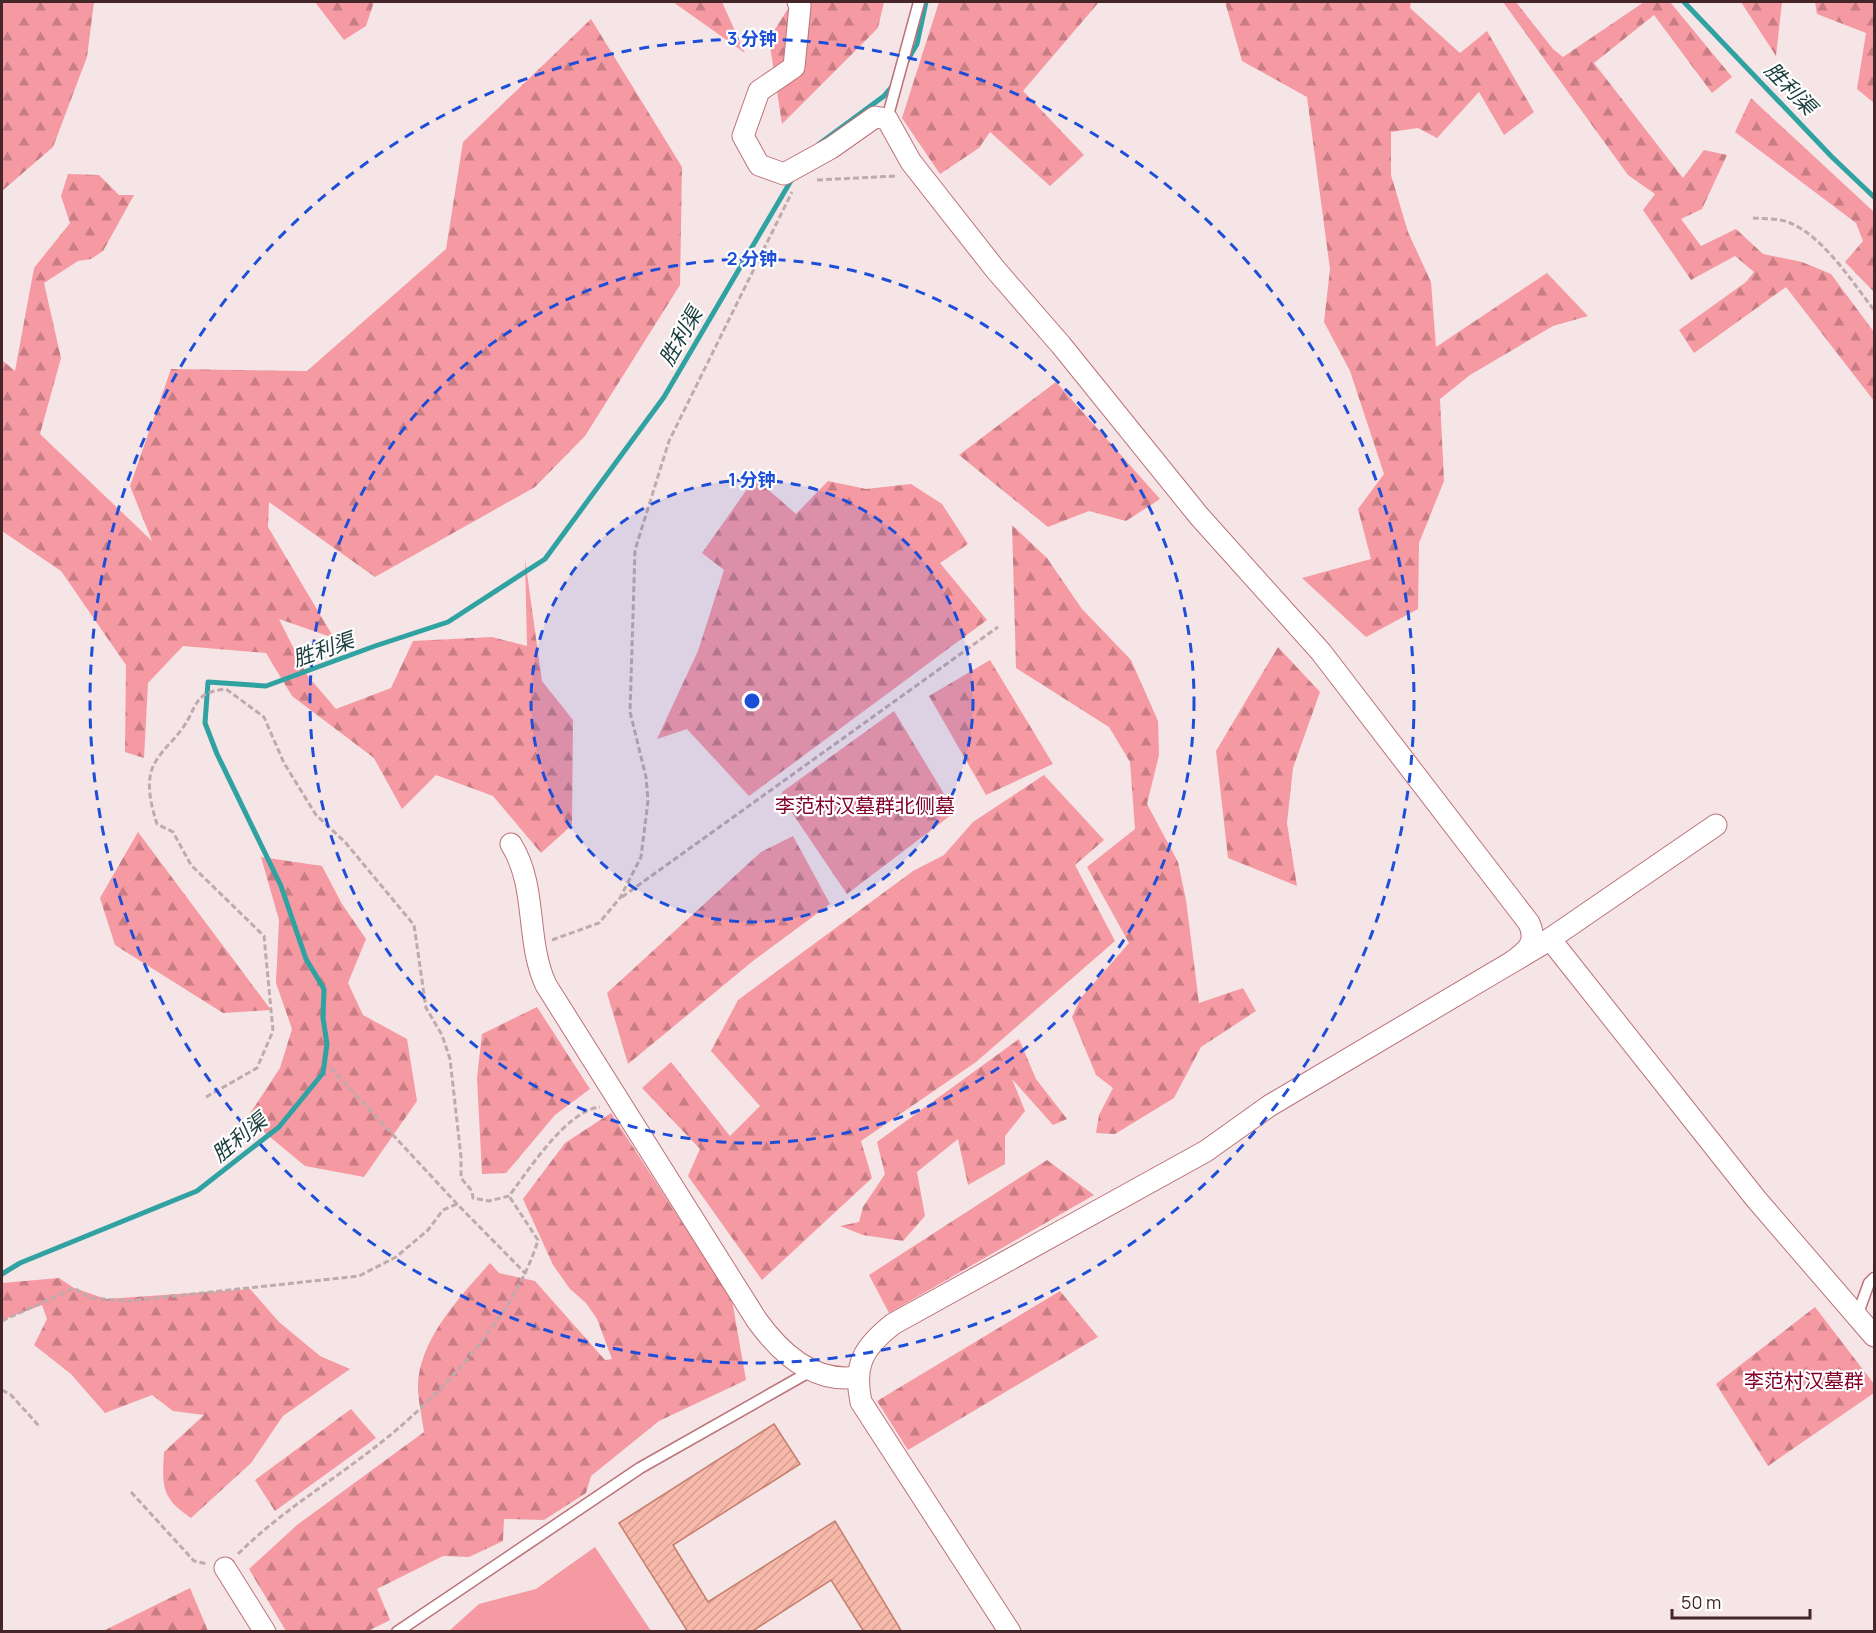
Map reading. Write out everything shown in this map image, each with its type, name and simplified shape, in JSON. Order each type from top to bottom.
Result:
[{"type":"street","points":[[798,2],[800,6],[794,67],[759,91],[743,136],[759,165],[793,177],[809,170],[875,117],[887,119],[911,162],[994,269],[1061,345],[1199,516],[1321,652],[1529,923],[1533,937],[1532,943],[1512,962]]},
{"type":"street","points":[[1010,1632],[861,1402],[858,1377],[863,1357],[876,1338],[893,1324],[1206,1151],[1269,1106],[1550,939],[1716,825]]},
{"type":"street","points":[[511,844],[522,863],[528,885],[538,963],[546,985],[763,1329],[784,1352],[811,1371],[836,1378],[858,1377]]},
{"type":"street","points":[[1550,939],[1756,1199],[1875,1336]]},
{"type":"street","points":[[225,1568],[265,1632]]},
{"type":"lane","points":[[887,119],[919,2]]},
{"type":"lane","points":[[1857,1317],[1869,1283],[1875,1278]]},
{"type":"lane","points":[[397,1632],[640,1468],[811,1371]]},
{"type":"path","points":[[809,170],[924,178]]},
{"type":"path","points":[[620,898],[641,857],[648,801],[646,777],[630,712],[635,550],[669,441],[793,177]]},
{"type":"path","points":[[1753,218],[1788,222],[1802,229],[1823,248],[1875,310]]},
{"type":"path","points":[[534,937],[545,943],[599,922],[620,898],[998,627]]},
{"type":"path","points":[[206,1097],[257,1068],[273,1031],[264,936],[192,866],[173,832],[157,824],[149,799],[154,763],[184,727],[199,698],[208,691],[226,688],[264,717],[284,763],[316,815],[345,842],[414,925],[426,1008],[442,1035],[450,1059],[461,1157],[460,1178],[472,1191],[473,1198],[489,1201],[509,1197],[539,1155],[576,1117],[592,1108],[622,1107]]},
{"type":"path","points":[[331,1068],[457,1204],[526,1274]]},
{"type":"path","points":[[131,1492],[194,1561],[225,1568],[251,1541],[278,1519],[403,1424],[471,1357],[526,1274],[538,1240],[509,1197]]},
{"type":"path","points":[[2,1321],[74,1288],[90,1298],[129,1301],[359,1276],[396,1257],[428,1230],[444,1210],[457,1204]]},
{"type":"path","points":[[2,1390],[11,1395],[39,1426]]},
{"type":"green space","points":[[2,2],[94,2],[87,57],[53,147],[2,191]]},
{"type":"green space","points":[[2,2],[28,2],[2,37]]},
{"type":"green space","points":[[315,2],[374,2],[366,26],[344,40]]},
{"type":"green space","points":[[673,2],[722,2],[745,53]]},
{"type":"green space","points":[[792,2],[884,2],[878,28],[782,124],[769,39]]},
{"type":"green space","points":[[939,2],[1099,2],[1023,91],[1084,155],[1050,186],[990,132],[979,148],[940,174],[902,118]]},
{"type":"green space","points":[[1225,2],[1411,2],[1410,8],[1460,53],[1487,31],[1534,112],[1504,135],[1479,92],[1437,138],[1418,128],[1391,132],[1391,175],[1408,232],[1431,282],[1436,347],[1547,273],[1588,316],[1553,326],[1470,375],[1440,399],[1444,481],[1419,543],[1418,609],[1366,637],[1302,578],[1371,559],[1358,509],[1384,474],[1350,371],[1324,322],[1330,269],[1307,97],[1242,61]]},
{"type":"green space","points":[[1503,2],[1516,2],[1553,49],[1563,57],[1644,2],[1670,2],[1732,77],[1712,93],[1654,15],[1594,63],[1683,178],[1704,150],[1727,155],[1702,209],[1681,219],[1701,246],[1736,229],[1763,254],[1802,262],[1831,274],[1874,332],[1874,401],[1786,287],[1694,353],[1679,330],[1746,282],[1754,272],[1735,256],[1691,280],[1643,210],[1655,194],[1628,175]]},
{"type":"green space","points":[[1741,2],[1782,2],[1776,56]]},
{"type":"green space","points":[[1815,2],[1874,2],[1874,103],[1857,89],[1866,33],[1817,14]]},
{"type":"green space","points":[[591,19],[682,167],[680,285],[585,436],[535,487],[375,577],[269,502],[268,527],[334,638],[279,619],[307,675],[336,709],[391,688],[413,641],[492,637],[527,646],[525,559],[542,681],[573,720],[572,825],[541,853],[493,796],[436,775],[402,809],[374,758],[292,696],[266,653],[183,646],[148,683],[144,758],[125,752],[126,665],[61,571],[2,531],[2,360],[15,371],[34,268],[70,223],[61,196],[68,174],[99,175],[119,195],[134,195],[103,251],[91,259],[78,261],[44,283],[61,358],[40,434],[152,541],[130,486],[171,369],[307,371],[446,249],[463,142]]},
{"type":"green space","points":[[1751,98],[1874,212],[1874,292],[1845,262],[1863,241],[1856,223],[1735,132]]},
{"type":"green space","points":[[1056,382],[1160,499],[1126,521],[1089,511],[1048,527],[959,455]]},
{"type":"green space","points":[[755,478],[796,514],[828,481],[866,489],[911,484],[942,504],[968,544],[940,563],[987,620],[749,796],[687,729],[657,739],[698,651],[724,570],[702,553]]},
{"type":"green space","points":[[1012,525],[1047,558],[1082,609],[1131,660],[1158,721],[1159,755],[1147,804],[1178,862],[1186,900],[1199,1003],[1243,988],[1256,1011],[1201,1047],[1174,1098],[1115,1134],[1096,1133],[1099,1115],[1113,1088],[1096,1075],[1072,1017],[1080,999],[1129,943],[1087,867],[1135,829],[1130,762],[1109,727],[1016,668]]},
{"type":"green space","points":[[1278,647],[1320,692],[1293,768],[1287,823],[1297,886],[1228,858],[1216,751]]},
{"type":"green space","points":[[990,660],[1053,764],[986,795],[929,696]]},
{"type":"green space","name":"李范村汉墓群北侧墓","points":[[894,711],[955,812],[847,894],[782,798],[782,792]]},
{"type":"green space","points":[[1044,775],[1104,840],[1075,865],[1115,941],[976,1062],[861,1141],[872,1178],[762,1280],[688,1176],[700,1149],[642,1088],[671,1062],[730,1136],[760,1106],[711,1051],[738,1000],[913,871],[944,855],[973,822]]},
{"type":"green space","points":[[138,832],[271,1010],[223,1013],[115,945],[100,898]]},
{"type":"green space","points":[[793,836],[830,904],[753,961],[628,1064],[607,993],[761,852]]},
{"type":"green space","points":[[261,857],[322,866],[342,904],[366,939],[348,983],[363,1015],[407,1039],[417,1101],[364,1177],[305,1166],[247,1118],[280,1068],[292,1029],[276,983],[279,920]]},
{"type":"green space","points":[[537,1007],[590,1089],[555,1115],[506,1173],[482,1174],[477,1078],[482,1034]]},
{"type":"green space","points":[[1019,1039],[1036,1079],[1067,1119],[1053,1125],[1012,1079],[1025,1111],[1005,1136],[1005,1164],[968,1185],[958,1139],[917,1172],[925,1216],[903,1241],[863,1235],[840,1226],[859,1222],[863,1207],[885,1174],[877,1142]]},
{"type":"green space","points":[[611,1113],[732,1300],[746,1380],[659,1421],[591,1476],[586,1493],[544,1520],[504,1519],[503,1541],[469,1557],[443,1556],[377,1589],[390,1620],[368,1631],[286,1631],[249,1569],[297,1525],[424,1432],[418,1391],[419,1373],[424,1355],[442,1321],[490,1263],[499,1273],[535,1281],[605,1360],[612,1359],[597,1319],[586,1303],[570,1289],[553,1265],[523,1199],[565,1143]]},
{"type":"green space","points":[[1047,1160],[1094,1195],[889,1313],[869,1275]]},
{"type":"green space","points":[[59,1278],[74,1288],[106,1299],[250,1289],[279,1322],[320,1356],[350,1369],[283,1416],[251,1463],[191,1518],[174,1504],[166,1490],[163,1474],[164,1452],[204,1415],[173,1411],[152,1395],[105,1413],[71,1374],[34,1345],[47,1319],[42,1305],[2,1320],[2,1283]]},
{"type":"green space","points":[[1060,1291],[1098,1337],[908,1450],[877,1401]]},
{"type":"green space","name":"李范村汉墓群","points":[[1815,1307],[1874,1384],[1874,1393],[1768,1466],[1716,1384]]},
{"type":"green space","points":[[351,1409],[376,1438],[275,1511],[255,1480]]},
{"type":"green space","points":[[595,1547],[651,1631],[449,1631],[479,1604],[536,1589]]},
{"type":"green space","points":[[190,1588],[208,1631],[103,1631]]},
{"type":"building","points":[[774,1424],[800,1464],[673,1545],[708,1602],[835,1521],[902,1632],[864,1632],[831,1580],[751,1632],[688,1632],[619,1523]]},
{"type":"waterway","name":"胜利渠","points":[[907,61],[917,44],[926,2]]},
{"type":"waterway","name":"胜利渠","points":[[1684,2],[1832,157],[1874,197]]},
{"type":"waterway","name":"胜利渠","points":[[819,144],[884,96],[894,84]]},
{"type":"waterway","name":"胜利渠","points":[[2,1274],[20,1263],[197,1191],[279,1127],[323,1073],[327,1044],[323,1018],[324,989],[306,959],[281,886],[217,754],[205,723],[208,682],[266,686],[448,622],[545,559],[664,397],[792,179]]}]
